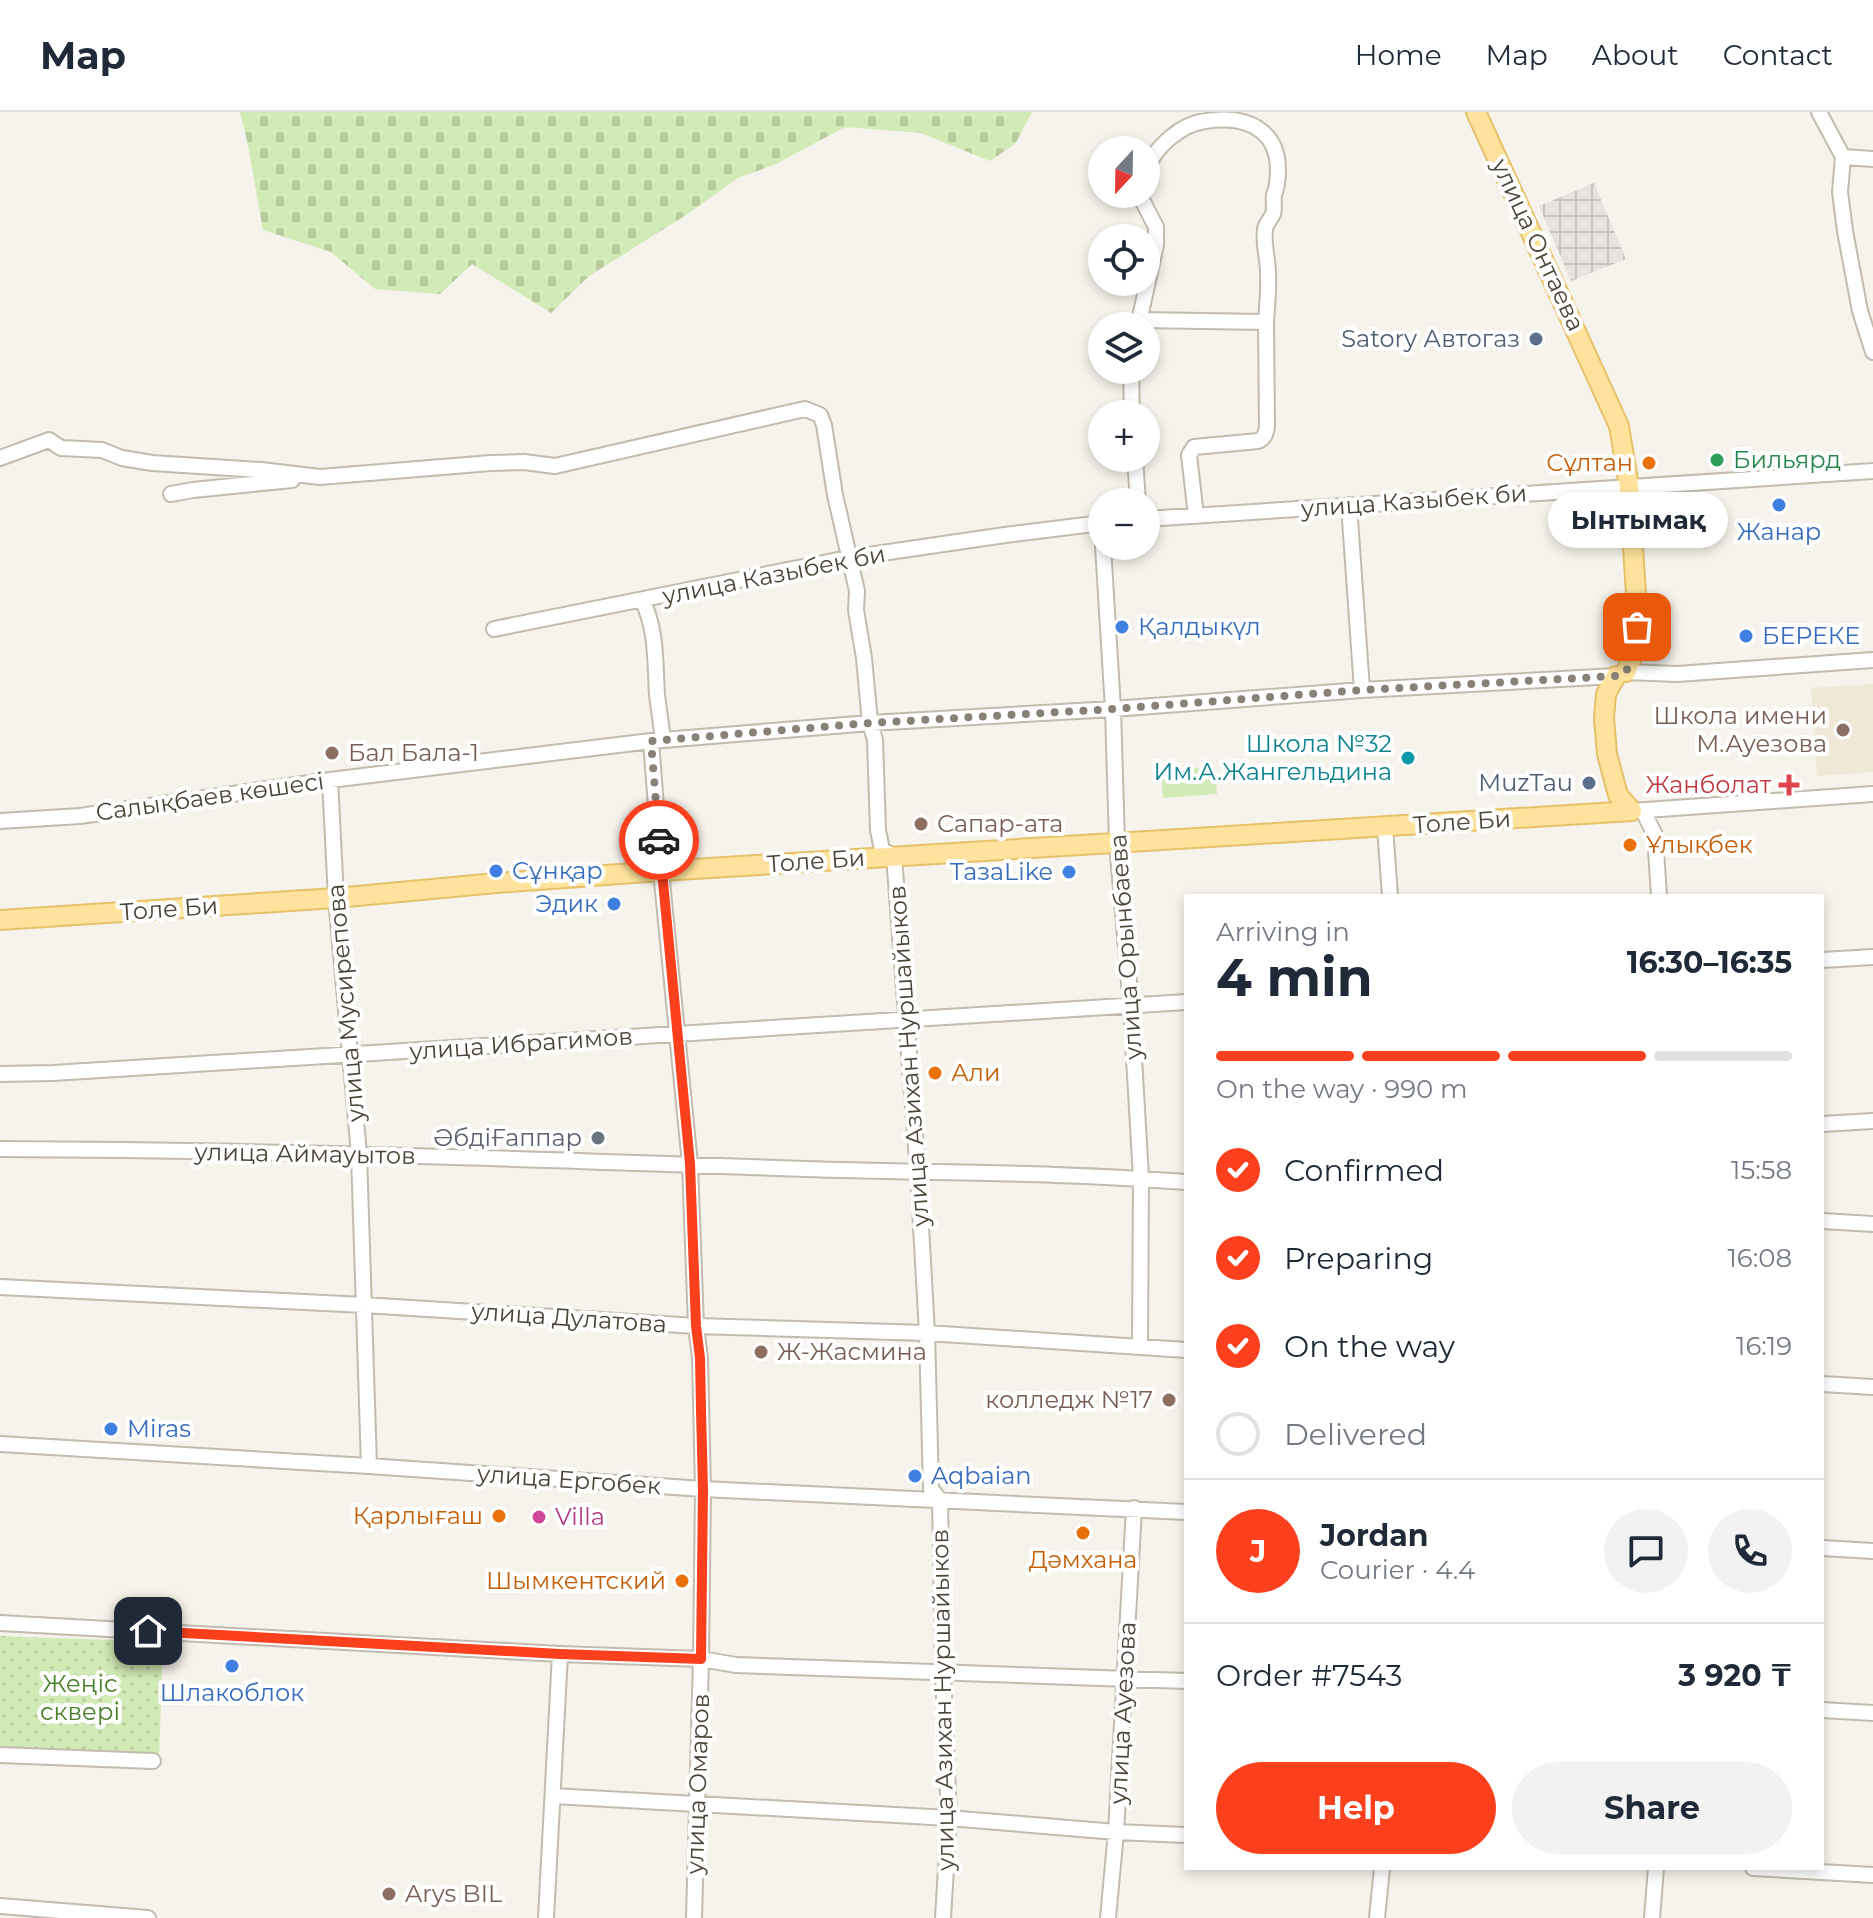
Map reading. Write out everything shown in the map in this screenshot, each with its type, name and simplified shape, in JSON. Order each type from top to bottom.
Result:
[{"type":"main road","name":"улица Онтаева","points":[[1476,112],[1619,426],[1629,486],[1637,645],[1606,694],[1604,718],[1607,754],[1618,795],[1638,811]]},
{"type":"main road","name":"Толе Би","points":[[0,920],[336,898],[661,871],[1638,811]]},
{"type":"street","points":[[1821,114],[1843,157],[1840,192],[1845,231],[1860,311],[1873,352]]},
{"type":"street","points":[[1160,149],[1173,135],[1196,122],[1221,118],[1257,126],[1268,135],[1276,151],[1278,183],[1274,212],[1264,229],[1268,272],[1266,433],[1258,441],[1194,447],[1190,451],[1196,516]]},
{"type":"street","points":[[1843,157],[1873,159]]},
{"type":"street","points":[[1141,312],[1156,245],[1156,227],[1146,208]]},
{"type":"street","points":[[1160,323],[1266,322]]},
{"type":"street","name":"улица Азихан Нуршайыков","points":[[0,458],[49,440],[61,448],[102,450],[122,458],[152,463],[320,477],[491,463],[524,462],[555,466],[805,409],[820,415],[857,591],[856,610],[870,723],[875,740],[878,830],[882,850],[894,856],[918,1173],[927,1333],[931,1489],[940,1500],[949,1818],[943,1918]]},
{"type":"street","name":"улица Казыбек би","points":[[1160,518],[1873,471]]},
{"type":"street","points":[[171,494],[320,477]]},
{"type":"street","points":[[1349,505],[1362,690]]},
{"type":"street","name":"улица Казыбек би","points":[[494,629],[848,558],[1088,525]]},
{"type":"street","name":"улица Орынбаева","points":[[1104,560],[1117,843],[1141,1178],[1140,1347]]},
{"type":"street","name":"улица Омаров","points":[[642,600],[648,611],[655,651],[661,871],[690,1164],[700,1358],[703,1489],[694,1918]]},
{"type":"street","name":"Салықбаев көшесі","points":[[0,821],[80,816],[330,780],[657,740],[1362,690],[1621,674],[1677,674],[1873,660]]},
{"type":"street","name":"улица Мусирепова","points":[[330,780],[336,898],[359,1154],[369,1466]]},
{"type":"street","points":[[1638,811],[1873,794]]},
{"type":"street","points":[[1638,811],[1655,835],[1659,894]]},
{"type":"street","points":[[1385,827],[1390,894]]},
{"type":"street","points":[[1824,960],[1873,957]]},
{"type":"street","name":"улица Ибрагимов","points":[[0,1074],[1184,1002]]},
{"type":"street","points":[[1824,1124],[1873,1121]]},
{"type":"street","name":"улица Аймауытов","points":[[0,1149],[359,1154],[1184,1182]]},
{"type":"street","points":[[1824,1221],[1873,1224]]},
{"type":"street","name":"улица Дулатова","points":[[0,1287],[696,1326],[927,1333],[1184,1350]]},
{"type":"street","points":[[1824,1384],[1873,1387]]},
{"type":"street","name":"улица Ергобек","points":[[0,1444],[703,1489],[1184,1512]]},
{"type":"street","name":"улица Ауезова","points":[[1108,1918],[1116,1832],[1134,1508]]},
{"type":"street","points":[[1824,1548],[1873,1551]]},
{"type":"street","points":[[0,1623],[701,1659],[736,1665],[1184,1681]]},
{"type":"street","points":[[546,1918],[560,1654]]},
{"type":"street","points":[[1824,1710],[1873,1713]]},
{"type":"street","points":[[0,1755],[153,1761]]},
{"type":"street","points":[[553,1796],[949,1818],[1184,1835]]},
{"type":"street","points":[[1377,1918],[1382,1870]]},
{"type":"street","points":[[1652,1918],[1656,1870]]},
{"type":"street","points":[[1787,1870],[1873,1875]]},
{"type":"street","points":[[0,1906],[148,1918]]},
{"type":"shaded area","points":[[1594,183],[1626,259],[1571,281],[1539,206]]},
{"type":"shaded area","name":"Школа имени М.Ауезова","points":[[1873,684],[1873,772],[1817,776],[1811,688]]},
{"type":"green space","points":[[240,112],[1032,112],[1015,144],[990,161],[921,133],[845,127],[776,164],[738,178],[589,276],[551,313],[472,264],[440,294],[375,289],[331,252],[263,230]]},
{"type":"green space","points":[[1215,767],[1217,794],[1163,798],[1161,771]]},
{"type":"green space","name":"Жеңіс сквері","points":[[0,1636],[163,1642],[159,1760],[0,1754]]},
{"type":"way so far","points":[[659,840],[651,741],[870,723],[1616,676],[1626,672],[1637,645],[1637,627]]},
{"type":"place","name":"Satory Автогаз","points":[[1536,339]]},
{"type":"place","name":"Бильярд","points":[[1717,460]]},
{"type":"place","name":"Сұлтан","points":[[1649,463]]},
{"type":"place","name":"Жанар","points":[[1779,505]]},
{"type":"place","name":"Қалдыкүл","points":[[1122,627]]},
{"type":"place","name":"Ынтымақ","points":[[1637,627]]},
{"type":"place","name":"БЕРЕКЕ","points":[[1746,636]]},
{"type":"place","name":"Школа имени М.Ауезова","points":[[1843,730]]},
{"type":"place","name":"Бал Бала-1","points":[[332,753]]},
{"type":"place","name":"Школа №32 Им.А.Жангельдина","points":[[1408,758]]},
{"type":"place","name":"MuzTau","points":[[1589,783]]},
{"type":"place","name":"Жанболат","points":[[1789,785]]},
{"type":"place","name":"Сапар-ата","points":[[921,824]]},
{"type":"place","name":"Ұлықбек","points":[[1630,845]]},
{"type":"place","name":"Cұнқар","points":[[496,871]]},
{"type":"place","name":"ТазаLike","points":[[1069,872]]},
{"type":"place","name":"Эдик","points":[[614,904]]},
{"type":"place","name":"Али","points":[[935,1073]]},
{"type":"place","name":"ӘбдіҒаппар","points":[[598,1138]]},
{"type":"place","name":"Ж-Жасмина","points":[[761,1352]]},
{"type":"place","name":"колледж №17","points":[[1169,1400]]},
{"type":"place","name":"Miras","points":[[111,1429]]},
{"type":"place","name":"Aqbaian","points":[[915,1476]]},
{"type":"place","name":"Қарлығаш","points":[[499,1516]]},
{"type":"place","name":"Villa","points":[[539,1517]]},
{"type":"place","name":"Дәмхана","points":[[1083,1533]]},
{"type":"place","name":"Шымкентский","points":[[682,1581]]},
{"type":"place","name":"Шлакоблок","points":[[232,1666]]},
{"type":"place","name":"Arys BIL","points":[[389,1894]]},
{"type":"route","points":[[148,1631],[701,1659],[703,1489],[700,1358],[690,1164],[659,840]]}]
